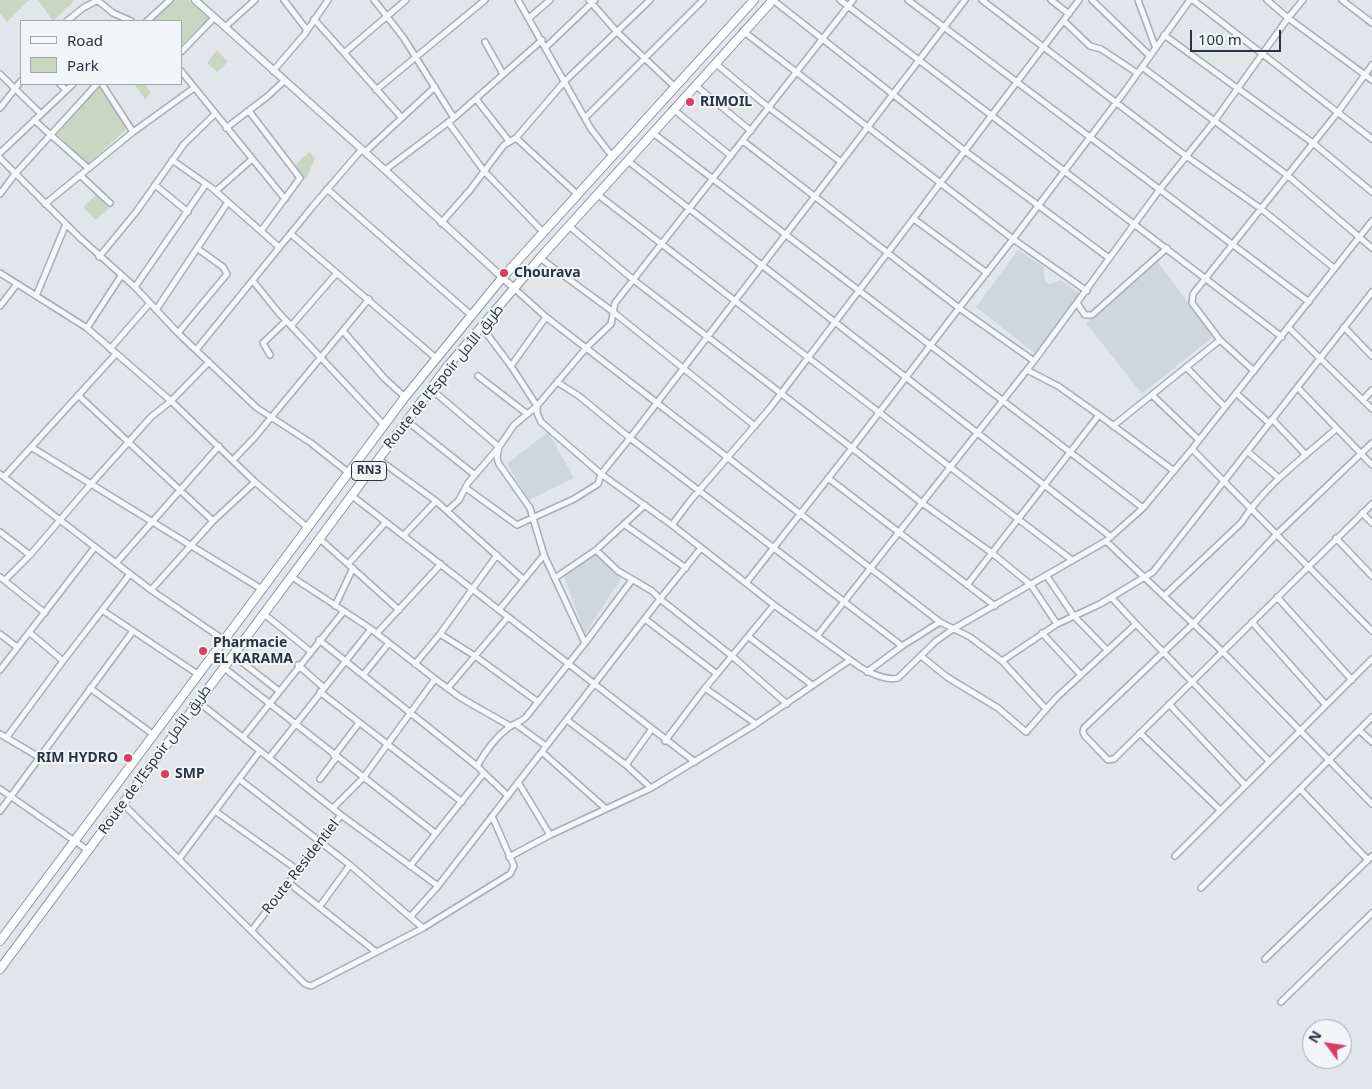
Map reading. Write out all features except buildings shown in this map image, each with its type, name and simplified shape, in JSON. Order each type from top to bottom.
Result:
[{"type":"highway","name":"Route de l’Espoir طريق الأمل","points":[[0,941],[350,474],[405,397],[502,278],[754,0]]},
{"type":"highway","name":"Route de l’Espoir طريق الأمل","points":[[0,969],[351,495],[481,326],[694,85],[773,0]]},
{"type":"street","points":[[68,20],[98,0],[114,13],[129,20]]},
{"type":"street","points":[[148,20],[170,0]]},
{"type":"street","points":[[194,0],[385,170],[546,318],[658,402],[940,622],[975,640],[1002,661],[1046,709]]},
{"type":"street","points":[[225,27],[255,0]]},
{"type":"street","points":[[284,0],[307,30]]},
{"type":"street","points":[[272,71],[307,30],[328,0]]},
{"type":"street","points":[[374,0],[416,56],[454,118]]},
{"type":"street","points":[[344,53],[406,0]]},
{"type":"street","points":[[376,90],[485,0]]},
{"type":"street","points":[[518,0],[585,118],[612,156]]},
{"type":"street","points":[[529,18],[550,0]]},
{"type":"street","points":[[441,223],[509,141],[516,138],[565,82],[650,0]]},
{"type":"street","points":[[585,118],[703,0]]},
{"type":"street","points":[[773,0],[965,151],[1109,258]]},
{"type":"street","points":[[840,0],[1282,336]]},
{"type":"street","points":[[447,511],[459,500],[475,475],[499,448],[507,433],[526,413],[537,406],[586,348],[611,324],[615,303],[635,281],[662,244],[715,179],[768,107],[853,0]]},
{"type":"street","points":[[908,0],[1017,83],[1092,136],[1309,302]]},
{"type":"street","points":[[466,488],[517,525],[598,484],[601,474],[762,267],[867,126],[965,0]]},
{"type":"street","points":[[982,0],[1186,156],[1260,208],[1334,268]]},
{"type":"street","points":[[1051,0],[1069,14]]},
{"type":"street","points":[[672,525],[755,426],[1080,0]]},
{"type":"street","points":[[1092,0],[1149,55]]},
{"type":"street","points":[[1138,0],[1156,46]]},
{"type":"street","points":[[746,583],[907,378],[1092,136],[1164,34],[1191,0],[1372,139]]},
{"type":"street","points":[[1267,0],[1288,18],[1372,80]]},
{"type":"street","points":[[817,636],[1078,304],[1160,189],[1238,89],[1303,0]]},
{"type":"street","points":[[1342,0],[1372,23]]},
{"type":"street","points":[[546,47],[592,1],[617,32],[675,87]]},
{"type":"street","points":[[182,51],[214,18]]},
{"type":"street","points":[[314,19],[402,118]]},
{"type":"street","points":[[1064,21],[1090,46],[1101,48],[1137,73]]},
{"type":"street","points":[[743,31],[940,184],[1013,239],[1087,291]]},
{"type":"street","points":[[1164,34],[1313,143],[1372,192]]},
{"type":"street","points":[[385,170],[454,118],[542,40]]},
{"type":"street","points":[[485,42],[502,74]]},
{"type":"street","points":[[715,63],[768,107],[841,162]]},
{"type":"street","points":[[1254,371],[1220,340],[1201,318],[1191,299],[1260,208],[1338,112],[1372,65]]},
{"type":"street","points":[[1142,67],[1287,176],[1372,248]]},
{"type":"street","points":[[182,72],[252,160],[286,199]]},
{"type":"street","points":[[0,74],[40,114]]},
{"type":"street","points":[[226,128],[284,81]]},
{"type":"street","points":[[0,108],[20,83]]},
{"type":"street","points":[[61,85],[66,90]]},
{"type":"street","points":[[0,153],[72,85]]},
{"type":"street","points":[[0,194],[15,174],[95,85]]},
{"type":"street","points":[[103,85],[133,132]]},
{"type":"street","points":[[694,85],[751,131]]},
{"type":"street","points":[[196,350],[327,189],[363,151],[435,87]]},
{"type":"street","points":[[45,204],[133,132],[194,88]]},
{"type":"street","points":[[476,99],[509,141]]},
{"type":"street","points":[[674,109],[731,156]]},
{"type":"street","points":[[249,111],[300,178],[261,231]]},
{"type":"street","points":[[99,257],[184,144],[215,114]]},
{"type":"street","points":[[34,120],[88,168]]},
{"type":"street","points":[[448,122],[484,171],[544,233]]},
{"type":"street","points":[[653,133],[932,345],[1142,508]]},
{"type":"street","points":[[516,138],[578,195]]},
{"type":"street","points":[[743,141],[887,254],[1034,361]]},
{"type":"street","points":[[0,158],[99,257],[134,287],[178,333],[257,408],[311,443],[350,474]]},
{"type":"street","points":[[172,160],[216,191],[279,247]]},
{"type":"street","points":[[216,191],[252,160]]},
{"type":"street","points":[[628,161],[1111,537]]},
{"type":"street","points":[[80,175],[110,203]]},
{"type":"street","points":[[134,287],[206,184]]},
{"type":"street","points":[[155,185],[188,212]]},
{"type":"street","points":[[327,189],[471,315]]},
{"type":"street","points":[[598,194],[809,356],[949,468],[1072,560]]},
{"type":"street","points":[[156,310],[228,202]]},
{"type":"street","points":[[914,219],[987,273]]},
{"type":"street","points":[[481,326],[511,366],[537,406],[537,413],[541,422],[601,474],[672,525],[774,605],[867,672],[893,679],[898,678],[936,641],[953,629],[1106,541],[1142,508],[1192,449],[1372,221]]},
{"type":"street","points":[[36,296],[66,224]]},
{"type":"street","points":[[569,226],[635,281],[781,392],[922,503],[992,553],[1031,585],[1056,624]]},
{"type":"street","points":[[291,234],[436,359]]},
{"type":"street","points":[[1078,304],[1085,316],[1092,315],[1167,248]]},
{"type":"street","points":[[178,333],[227,274],[223,267],[198,249]]},
{"type":"street","points":[[540,258],[612,311],[755,426]]},
{"type":"street","points":[[0,273],[86,328],[170,401],[255,482],[309,528]]},
{"type":"street","points":[[291,326],[336,274]]},
{"type":"street","points":[[86,328],[121,276]]},
{"type":"street","points":[[253,282],[286,321],[384,425]]},
{"type":"street","points":[[0,306],[17,284]]},
{"type":"street","points":[[1002,661],[1042,632],[1111,597],[1152,572],[1225,483],[1320,357],[1372,292]]},
{"type":"street","points":[[1367,298],[1372,303]]},
{"type":"street","points":[[233,460],[272,417],[369,300]]},
{"type":"street","points":[[110,349],[150,303]]},
{"type":"street","points":[[511,366],[546,318]]},
{"type":"street","points":[[270,355],[263,343],[286,321]]},
{"type":"street","points":[[1344,326],[1372,356]]},
{"type":"street","points":[[1288,327],[1372,409]]},
{"type":"street","points":[[343,331],[385,380],[405,397]]},
{"type":"street","points":[[1113,426],[1220,340]]},
{"type":"street","points":[[115,355],[2,476],[151,590],[224,640]]},
{"type":"street","points":[[45,613],[3,579],[30,555],[156,412],[170,401],[209,362]]},
{"type":"street","points":[[1186,367],[1225,407]]},
{"type":"street","points":[[1027,370],[1058,386],[1174,471]]},
{"type":"street","points":[[478,376],[526,413]]},
{"type":"street","points":[[557,382],[584,400],[630,438],[902,646]]},
{"type":"street","points":[[1298,388],[1372,465]]},
{"type":"street","points":[[431,389],[499,448]]},
{"type":"street","points":[[1363,400],[1372,390]]},
{"type":"street","points":[[1236,393],[1271,421],[1306,455]]},
{"type":"street","points":[[1152,394],[1199,440]]},
{"type":"street","points":[[78,395],[213,521]]},
{"type":"street","points":[[967,585],[1099,415]]},
{"type":"street","points":[[407,421],[475,475]]},
{"type":"street","points":[[1164,596],[1241,523],[1250,508],[1279,478],[1336,429]]},
{"type":"street","points":[[1372,444],[1276,535],[1193,624],[1083,732],[1111,761],[1372,504]]},
{"type":"street","points":[[116,563],[218,446]]},
{"type":"street","points":[[31,447],[263,590]]},
{"type":"street","points":[[499,448],[497,458],[499,464],[534,518],[544,555],[585,643]]},
{"type":"street","points":[[1192,449],[1372,631]]},
{"type":"street","points":[[1248,452],[1279,478]]},
{"type":"street","points":[[378,459],[436,501],[459,524],[497,554],[523,579]]},
{"type":"street","points":[[828,478],[995,606]]},
{"type":"street","points":[[151,590],[213,521],[255,482]]},
{"type":"street","points":[[351,495],[472,588],[568,666],[694,762]]},
{"type":"street","points":[[404,535],[436,501]]},
{"type":"street","points":[[555,578],[596,550],[645,505]]},
{"type":"street","points":[[1362,513],[1372,523]]},
{"type":"street","points":[[335,606],[351,566],[386,522]]},
{"type":"street","points":[[625,525],[686,568]]},
{"type":"street","points":[[0,532],[30,555]]},
{"type":"street","points":[[1336,538],[1372,576]]},
{"type":"street","points":[[320,539],[399,610]]},
{"type":"street","points":[[1106,541],[1222,651],[1299,732],[1329,759],[1372,804]]},
{"type":"street","points":[[0,670],[95,547]]},
{"type":"street","points":[[412,916],[438,886],[701,548]]},
{"type":"street","points":[[596,550],[611,565],[652,592],[732,656],[787,704]]},
{"type":"street","points":[[415,664],[440,634],[497,554]]},
{"type":"street","points":[[499,610],[544,555]]},
{"type":"street","points":[[377,633],[441,564]]},
{"type":"street","points":[[7,737],[130,574]]},
{"type":"street","points":[[1046,575],[1074,616],[1107,650]]},
{"type":"street","points":[[292,577],[377,633],[448,688],[510,726]]},
{"type":"street","points":[[477,766],[488,748],[510,726],[517,725],[568,666],[632,580]]},
{"type":"street","points":[[1111,597],[1163,653],[1270,761]]},
{"type":"street","points":[[1277,597],[1352,680]]},
{"type":"street","points":[[665,741],[705,688],[774,605]]},
{"type":"street","points":[[102,610],[200,675]]},
{"type":"street","points":[[243,738],[298,665],[344,611]]},
{"type":"street","points":[[264,614],[310,651]]},
{"type":"street","points":[[448,688],[508,617]]},
{"type":"street","points":[[645,619],[717,674]]},
{"type":"street","points":[[867,672],[902,646],[940,622]]},
{"type":"street","points":[[1252,622],[1326,705]]},
{"type":"street","points":[[921,656],[947,676],[998,708],[1024,731],[1028,731],[1046,709],[1136,624]]},
{"type":"street","points":[[269,758],[371,629]]},
{"type":"street","points":[[0,810],[133,631]]},
{"type":"street","points":[[29,632],[63,661]]},
{"type":"street","points":[[1042,632],[1081,675]]},
{"type":"street","points":[[0,634],[17,647]]},
{"type":"street","points":[[440,634],[475,656],[538,702]]},
{"type":"street","points":[[749,637],[812,685]]},
{"type":"street","points":[[319,640],[477,766],[508,796]]},
{"type":"street","points":[[364,674],[389,643]]},
{"type":"street","points":[[232,655],[279,691]]},
{"type":"street","points":[[1175,856],[1372,659]]},
{"type":"street","points":[[509,857],[605,808],[651,788],[756,724],[850,660]]},
{"type":"street","points":[[298,665],[359,723],[462,802]]},
{"type":"street","points":[[223,667],[434,834]]},
{"type":"street","points":[[334,808],[363,778],[435,679]]},
{"type":"street","points":[[90,688],[155,735]]},
{"type":"street","points":[[705,688],[756,724]]},
{"type":"street","name":"Route Residentiel","points":[[197,701],[341,815],[252,930]]},
{"type":"street","points":[[1169,704],[1245,785]]},
{"type":"street","points":[[1201,888],[1372,717]]},
{"type":"street","points":[[567,720],[626,765],[651,788]]},
{"type":"street","points":[[320,779],[359,723]]},
{"type":"street","points":[[517,725],[546,746]]},
{"type":"street","points":[[626,765],[651,730]]},
{"type":"street","points":[[1359,730],[1372,742]]},
{"type":"street","points":[[1140,733],[1220,810]]},
{"type":"street","points":[[0,734],[39,757]]},
{"type":"street","points":[[179,859],[260,751]]},
{"type":"street","points":[[542,752],[605,808]]},
{"type":"street","points":[[410,866],[484,774]]},
{"type":"street","points":[[239,779],[350,865],[412,916],[423,928]]},
{"type":"street","points":[[518,782],[550,835]]},
{"type":"street","points":[[1266,958],[1370,858],[1300,788]]},
{"type":"street","points":[[0,790],[89,851]]},
{"type":"street","points":[[122,803],[305,984],[311,986],[316,985],[375,951],[423,928],[510,874],[514,866],[492,816]]},
{"type":"street","points":[[215,811],[299,870]]},
{"type":"street","points":[[341,815],[438,886]]},
{"type":"street","points":[[320,906],[350,865]]},
{"type":"street","points":[[289,883],[375,951]]},
{"type":"street","points":[[1281,1002],[1372,912]]},
{"type":"shaded area","points":[[1018,250],[1043,266],[1045,281],[1050,284],[1061,280],[1082,295],[1038,356],[976,307]]},
{"type":"shaded area","points":[[1157,261],[1213,337],[1142,394],[1086,323]]},
{"type":"shaded area","points":[[548,432],[574,478],[529,500],[507,464]]},
{"type":"shaded area","points":[[596,552],[621,579],[585,634],[563,574]]},
{"type":"green space","points":[[0,0],[29,0],[7,22],[0,13]]},
{"type":"green space","points":[[38,0],[75,0],[54,20]]},
{"type":"green space","points":[[170,0],[188,0],[209,18],[182,44],[182,20],[149,20]]},
{"type":"green space","points":[[217,50],[228,62],[217,72],[207,63]]},
{"type":"green space","points":[[100,85],[129,127],[88,164],[57,134]]},
{"type":"green space","points":[[135,85],[146,85],[151,93],[145,99]]},
{"type":"green space","points":[[309,152],[315,158],[306,179],[294,166]]},
{"type":"green space","points":[[96,195],[109,209],[95,220],[83,207]]},
{"type":"place","name":"RIMOIL","points":[[690,102]]},
{"type":"place","name":"Chourava","points":[[504,273]]},
{"type":"place","name":"Pharmacie EL KARAMA","points":[[203,651]]},
{"type":"place","name":"RIM HYDRO","points":[[128,758]]},
{"type":"place","name":"SMP","points":[[165,774]]}]
